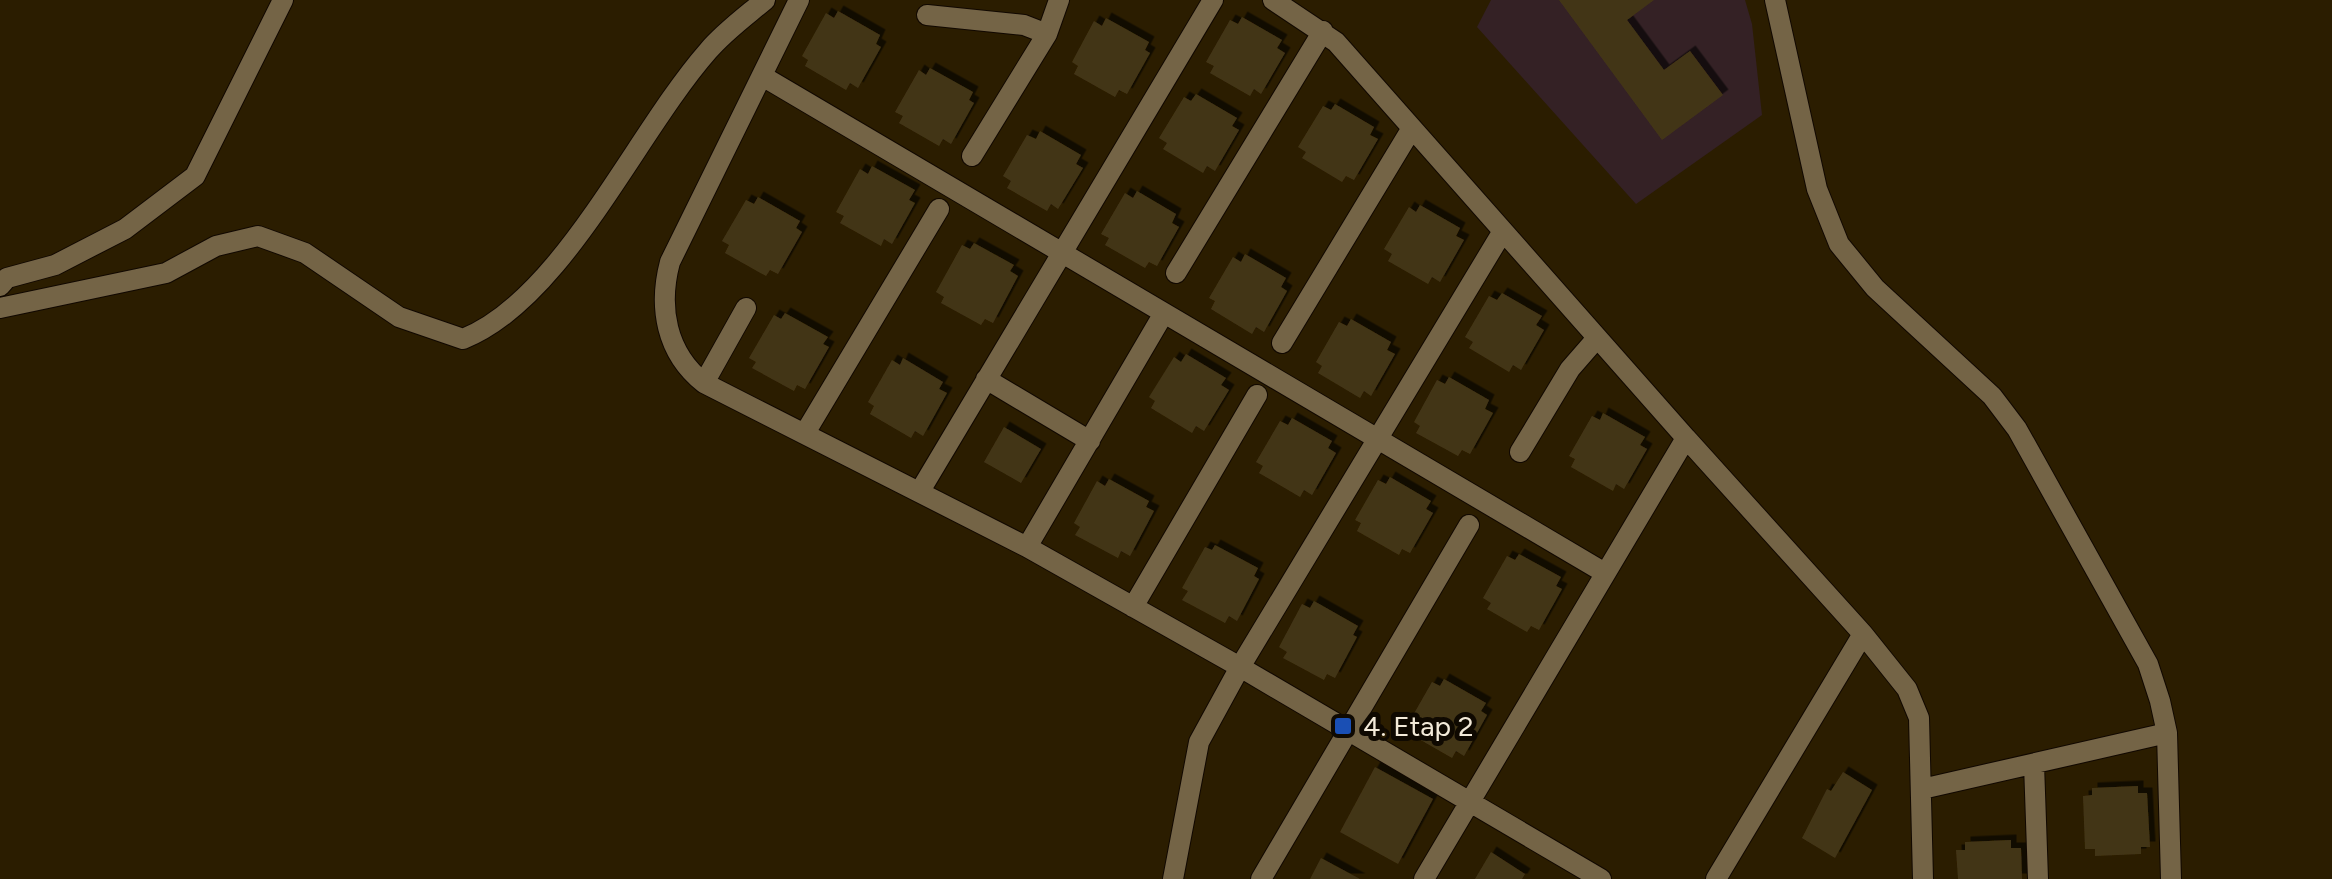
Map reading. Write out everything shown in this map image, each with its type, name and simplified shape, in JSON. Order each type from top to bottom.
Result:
[{"type":"street","points":[[0,286],[8,278],[55,265],[125,229],[195,176],[284,0]]},
{"type":"street","points":[[0,308],[166,272],[216,246],[258,236],[305,253],[399,317],[463,340],[494,327],[548,276],[709,49],[765,0]]},
{"type":"street","points":[[972,156],[1046,34],[1059,0]]},
{"type":"street","points":[[920,491],[1213,0]]},
{"type":"street","points":[[1273,0],[1323,31],[1412,128],[1863,634],[1914,702],[1921,733],[1924,879]]},
{"type":"street","points":[[1775,0],[1817,189],[1839,244],[1874,288],[1992,396],[2017,429],[2148,664],[2167,733],[2171,879]]},
{"type":"street","points":[[790,3],[764,77],[670,262],[664,284],[667,330],[677,353],[704,384],[1027,547],[1240,666],[1600,879]]},
{"type":"street","points":[[927,15],[1024,26],[1046,34]]},
{"type":"street","points":[[1176,273],[1323,31]]},
{"type":"street","points":[[764,77],[1606,573]]},
{"type":"street","points":[[1282,343],[1412,128]]},
{"type":"street","points":[[804,434],[939,209]]},
{"type":"street","points":[[1173,879],[1199,742],[1376,437],[1503,231]]},
{"type":"street","points":[[704,384],[746,308]]},
{"type":"street","points":[[1027,547],[1164,313]]},
{"type":"street","points":[[1520,452],[1570,369],[1597,338]]},
{"type":"street","points":[[986,380],[1090,441]]},
{"type":"street","points":[[1133,607],[1256,395]]},
{"type":"street","points":[[1424,879],[1686,438]]},
{"type":"street","points":[[1261,879],[1469,524]]},
{"type":"street","points":[[1716,879],[1863,634]]},
{"type":"street","points":[[1922,790],[2167,733]]},
{"type":"street","points":[[2034,764],[2038,879]]},
{"type":"shaded area","points":[[1491,0],[1745,0],[1752,24],[1762,115],[1636,204],[1477,27]]},
{"type":"building","points":[[1559,0],[1654,0],[1627,20],[1664,70],[1690,51],[1723,95],[1662,140]]},
{"type":"building","points":[[838,11],[880,35],[876,44],[881,47],[858,88],[850,83],[846,90],[805,66],[808,60],[802,56],[826,13],[834,18]]},
{"type":"building","points":[[1242,17],[1282,40],[1277,48],[1285,53],[1261,94],[1254,89],[1250,96],[1210,73],[1214,66],[1206,62],[1230,20],[1238,24]]},
{"type":"building","points":[[1106,18],[1149,42],[1145,50],[1150,53],[1127,94],[1119,90],[1115,97],[1074,74],[1078,66],[1072,62],[1094,21],[1102,26]]},
{"type":"building","points":[[930,68],[973,92],[969,100],[974,103],[951,144],[943,139],[939,146],[899,123],[903,116],[895,112],[919,70],[926,75]]},
{"type":"building","points":[[1196,94],[1237,118],[1232,126],[1239,130],[1215,171],[1207,166],[1203,173],[1163,149],[1167,143],[1159,138],[1184,97],[1191,101]]},
{"type":"building","points":[[1335,104],[1374,127],[1370,135],[1378,139],[1354,180],[1346,176],[1342,182],[1302,158],[1306,152],[1298,147],[1323,106],[1331,110]]},
{"type":"building","points":[[1040,131],[1081,155],[1076,164],[1083,168],[1058,209],[1051,204],[1047,211],[1007,188],[1011,181],[1003,176],[1027,135],[1036,139]]},
{"type":"building","points":[[872,166],[915,190],[909,200],[915,203],[892,244],[884,239],[881,246],[840,223],[844,216],[836,212],[860,169],[868,174]]},
{"type":"building","points":[[1137,191],[1176,214],[1172,223],[1179,227],[1157,266],[1149,262],[1145,268],[1105,245],[1109,238],[1101,234],[1125,193],[1133,198]]},
{"type":"building","points":[[758,197],[800,221],[796,228],[802,232],[778,274],[770,270],[766,276],[725,253],[729,245],[722,241],[746,200],[754,204]]},
{"type":"building","points":[[1420,205],[1460,228],[1456,236],[1464,240],[1440,282],[1432,277],[1428,284],[1388,261],[1392,254],[1384,249],[1409,207],[1416,212]]},
{"type":"building","points":[[974,243],[1014,265],[1010,271],[1018,276],[993,323],[985,319],[981,325],[941,303],[944,297],[936,292],[962,245],[970,249]]},
{"type":"building","points":[[1245,254],[1286,278],[1281,287],[1287,291],[1264,332],[1256,327],[1252,334],[1211,309],[1215,301],[1209,298],[1233,257],[1241,262]]},
{"type":"building","points":[[1502,293],[1542,316],[1536,325],[1544,330],[1521,370],[1513,365],[1509,372],[1469,348],[1473,342],[1465,337],[1489,296],[1497,300]]},
{"type":"building","points":[[785,313],[828,337],[823,344],[829,347],[805,389],[797,385],[794,391],[752,368],[756,362],[749,358],[774,315],[781,319]]},
{"type":"building","points":[[1351,319],[1391,342],[1387,350],[1395,354],[1371,396],[1364,391],[1360,398],[1318,373],[1322,366],[1316,362],[1339,322],[1347,326]]},
{"type":"building","points":[[1186,354],[1226,378],[1221,385],[1229,390],[1204,431],[1196,426],[1192,433],[1151,408],[1155,401],[1149,397],[1174,357],[1181,362]]},
{"type":"building","points":[[903,358],[943,382],[939,389],[947,393],[923,436],[915,431],[911,438],[870,414],[874,406],[868,402],[892,360],[900,365]]},
{"type":"building","points":[[1449,377],[1489,400],[1485,409],[1493,413],[1470,454],[1462,450],[1458,456],[1416,433],[1420,426],[1414,422],[1437,380],[1445,384]]},
{"type":"building","points":[[1603,413],[1645,437],[1640,445],[1647,449],[1624,489],[1616,484],[1613,491],[1571,467],[1575,459],[1569,456],[1592,416],[1600,420]]},
{"type":"building","points":[[1292,418],[1332,441],[1328,448],[1336,453],[1312,495],[1304,490],[1300,497],[1259,473],[1263,466],[1256,462],[1280,421],[1288,425]]},
{"type":"building","points":[[1004,427],[1041,449],[1021,483],[984,462]]},
{"type":"building","points":[[1390,477],[1431,501],[1426,509],[1433,513],[1410,553],[1402,549],[1399,555],[1357,531],[1361,523],[1355,520],[1378,480],[1386,484]]},
{"type":"building","points":[[1109,479],[1149,501],[1146,507],[1154,511],[1130,556],[1121,551],[1118,558],[1075,535],[1080,527],[1074,523],[1097,481],[1105,486]]},
{"type":"building","points":[[1215,545],[1258,568],[1254,576],[1259,579],[1237,621],[1229,616],[1225,623],[1182,600],[1188,591],[1182,588],[1205,547],[1212,550]]},
{"type":"building","points":[[1519,554],[1561,577],[1556,586],[1562,589],[1539,630],[1531,626],[1527,632],[1487,609],[1491,603],[1483,598],[1507,556],[1515,560]]},
{"type":"building","points":[[1314,601],[1358,626],[1353,635],[1357,637],[1335,678],[1327,674],[1324,680],[1283,658],[1287,652],[1279,647],[1302,604],[1310,608]]},
{"type":"building","points":[[1444,679],[1486,703],[1481,711],[1487,715],[1464,756],[1456,751],[1452,758],[1412,735],[1416,728],[1408,724],[1432,682],[1440,686]]},
{"type":"building","points":[[1375,767],[1433,799],[1398,864],[1340,832]]},
{"type":"building","points":[[1843,772],[1872,790],[1835,858],[1802,838],[1827,789],[1831,791]]},
{"type":"building","points":[[2138,786],[2138,793],[2147,793],[2150,847],[2141,847],[2141,854],[2095,856],[2095,849],[2085,849],[2083,796],[2092,795],[2092,788]]},
{"type":"building","points":[[2011,840],[2011,848],[2021,848],[2022,879],[1958,879],[1956,850],[1965,850],[1965,842]]},
{"type":"building","points":[[1491,852],[1525,874],[1522,879],[1475,879]]},
{"type":"building","points":[[1321,858],[1360,879],[1310,879]]},
{"type":"place","name":"4. Etap 2","points":[[1343,726]]}]
